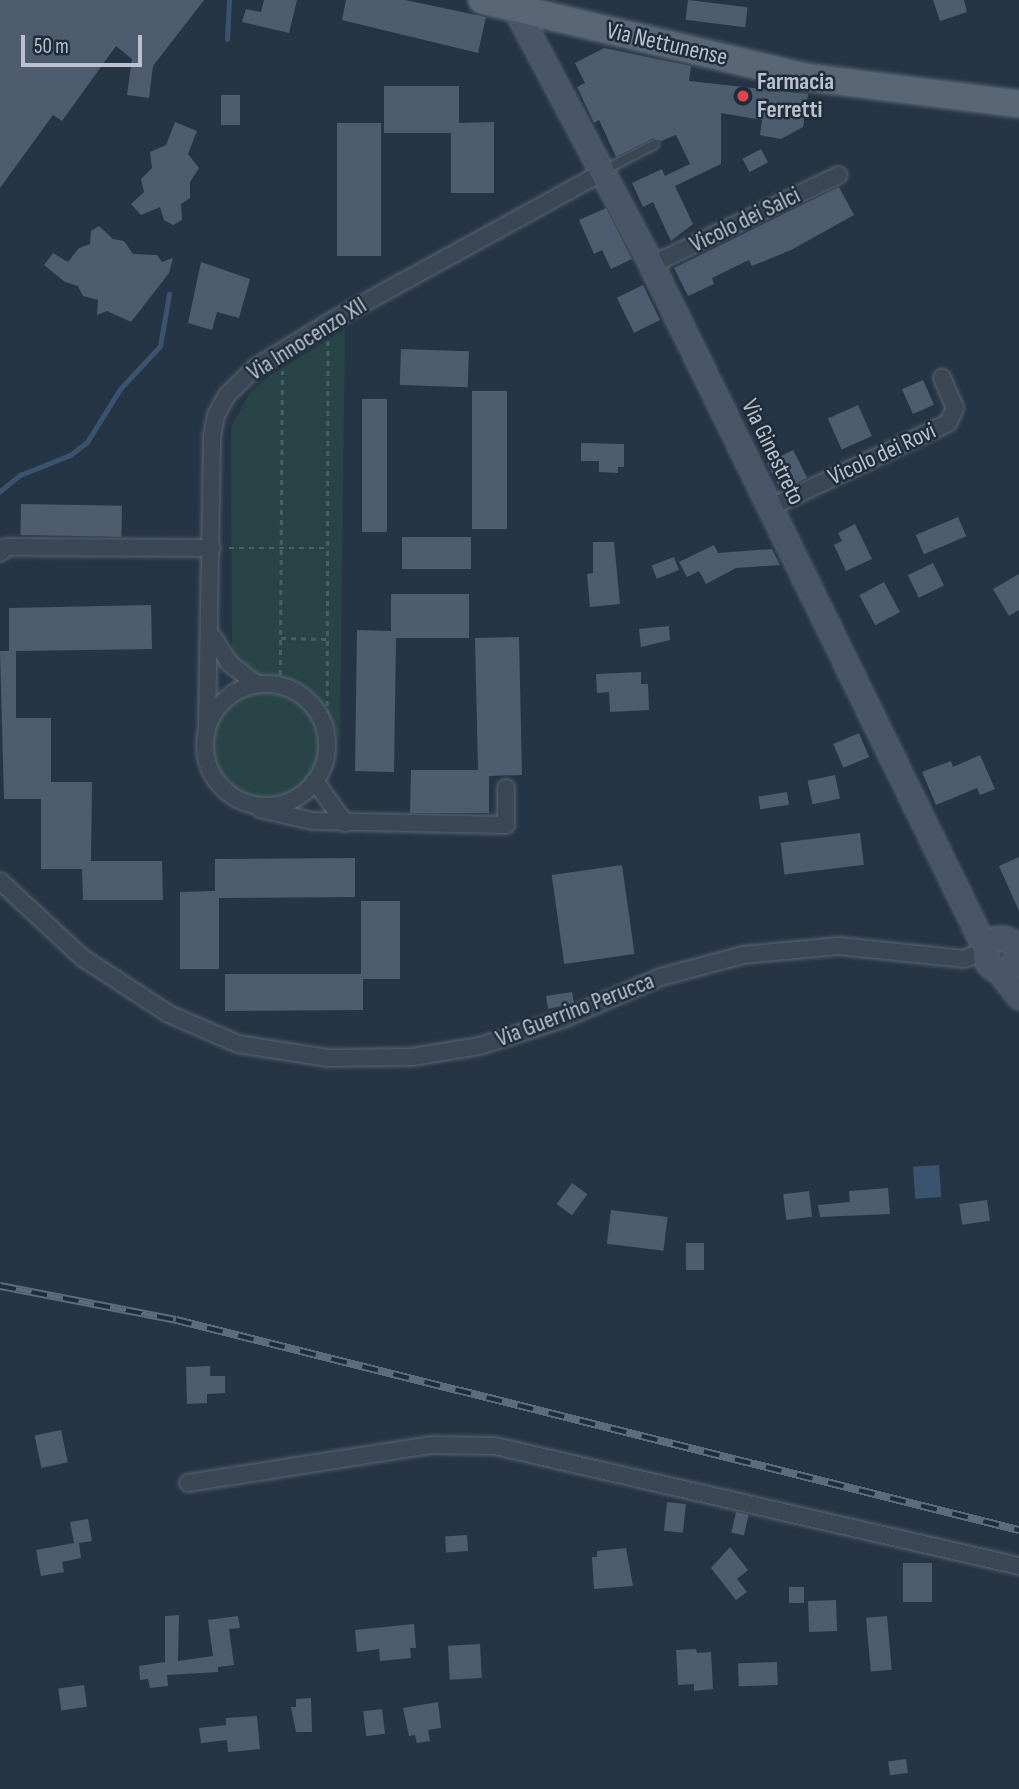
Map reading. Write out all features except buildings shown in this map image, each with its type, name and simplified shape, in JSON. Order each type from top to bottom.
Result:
[{"type":"main road","name":"Via Nettunense","points":[[482,0],[805,77],[1019,104]]},
{"type":"street","name":"Via Ginestreto","points":[[515,8],[604,171],[976,923],[1019,988]]},
{"type":"street","name":"Via Innocenzo XII","points":[[506,789],[506,825],[345,823],[286,818],[229,794],[216,781],[205,750],[212,635],[211,457],[219,408],[256,367],[328,323],[604,171]]},
{"type":"street","name":"Vicolo dei Salci","points":[[651,265],[839,175]]},
{"type":"street","name":"Vicolo dei Rovi","points":[[771,507],[948,423],[955,408],[942,378]]},
{"type":"street","points":[[0,553],[6,547],[212,548]]},
{"type":"street","points":[[212,635],[229,663],[257,684]]},
{"type":"street","points":[[207,727],[225,698],[257,684],[280,685],[310,701],[327,736],[325,760],[315,782],[286,803],[251,805]]},
{"type":"street","points":[[315,782],[345,823]]},
{"type":"street","name":"Via Guerrino Perucca","points":[[0,881],[83,958],[169,1014],[238,1044],[312,1056],[376,1059],[460,1051],[545,1026],[662,977],[743,955],[839,946],[950,959],[999,957]]},
{"type":"street","name":"Via Ginestreto","points":[[999,957],[1019,998]]},
{"type":"street","points":[[188,1482],[430,1445],[495,1446],[1019,1566]]},
{"type":"lane","points":[[604,171],[655,144]]},
{"type":"path","points":[[327,736],[328,323]]},
{"type":"path","points":[[280,685],[282,372]]},
{"type":"path","points":[[212,548],[327,548]]},
{"type":"path","points":[[280,638],[327,639]]},
{"type":"green space","points":[[345,329],[340,741],[325,707],[311,692],[287,679],[259,677],[237,661],[232,647],[231,428],[249,393],[268,377]]},
{"type":"green space","points":[[266,691],[287,695],[304,707],[316,724],[320,745],[316,766],[304,783],[287,795],[266,799],[245,795],[228,783],[216,766],[212,745],[216,724],[228,707],[245,695]]},
{"type":"water","points":[[939,1165],[941,1197],[915,1199],[913,1167]]},
{"type":"waterway","points":[[227,39],[229,0]]},
{"type":"waterway","points":[[0,491],[20,475],[70,455],[87,442],[120,389],[160,346],[169,294]]},
{"type":"railway","points":[[0,1286],[176,1320],[1019,1530]]},
{"type":"place","name":"Farmacia Ferretti","points":[[743,96]]}]
